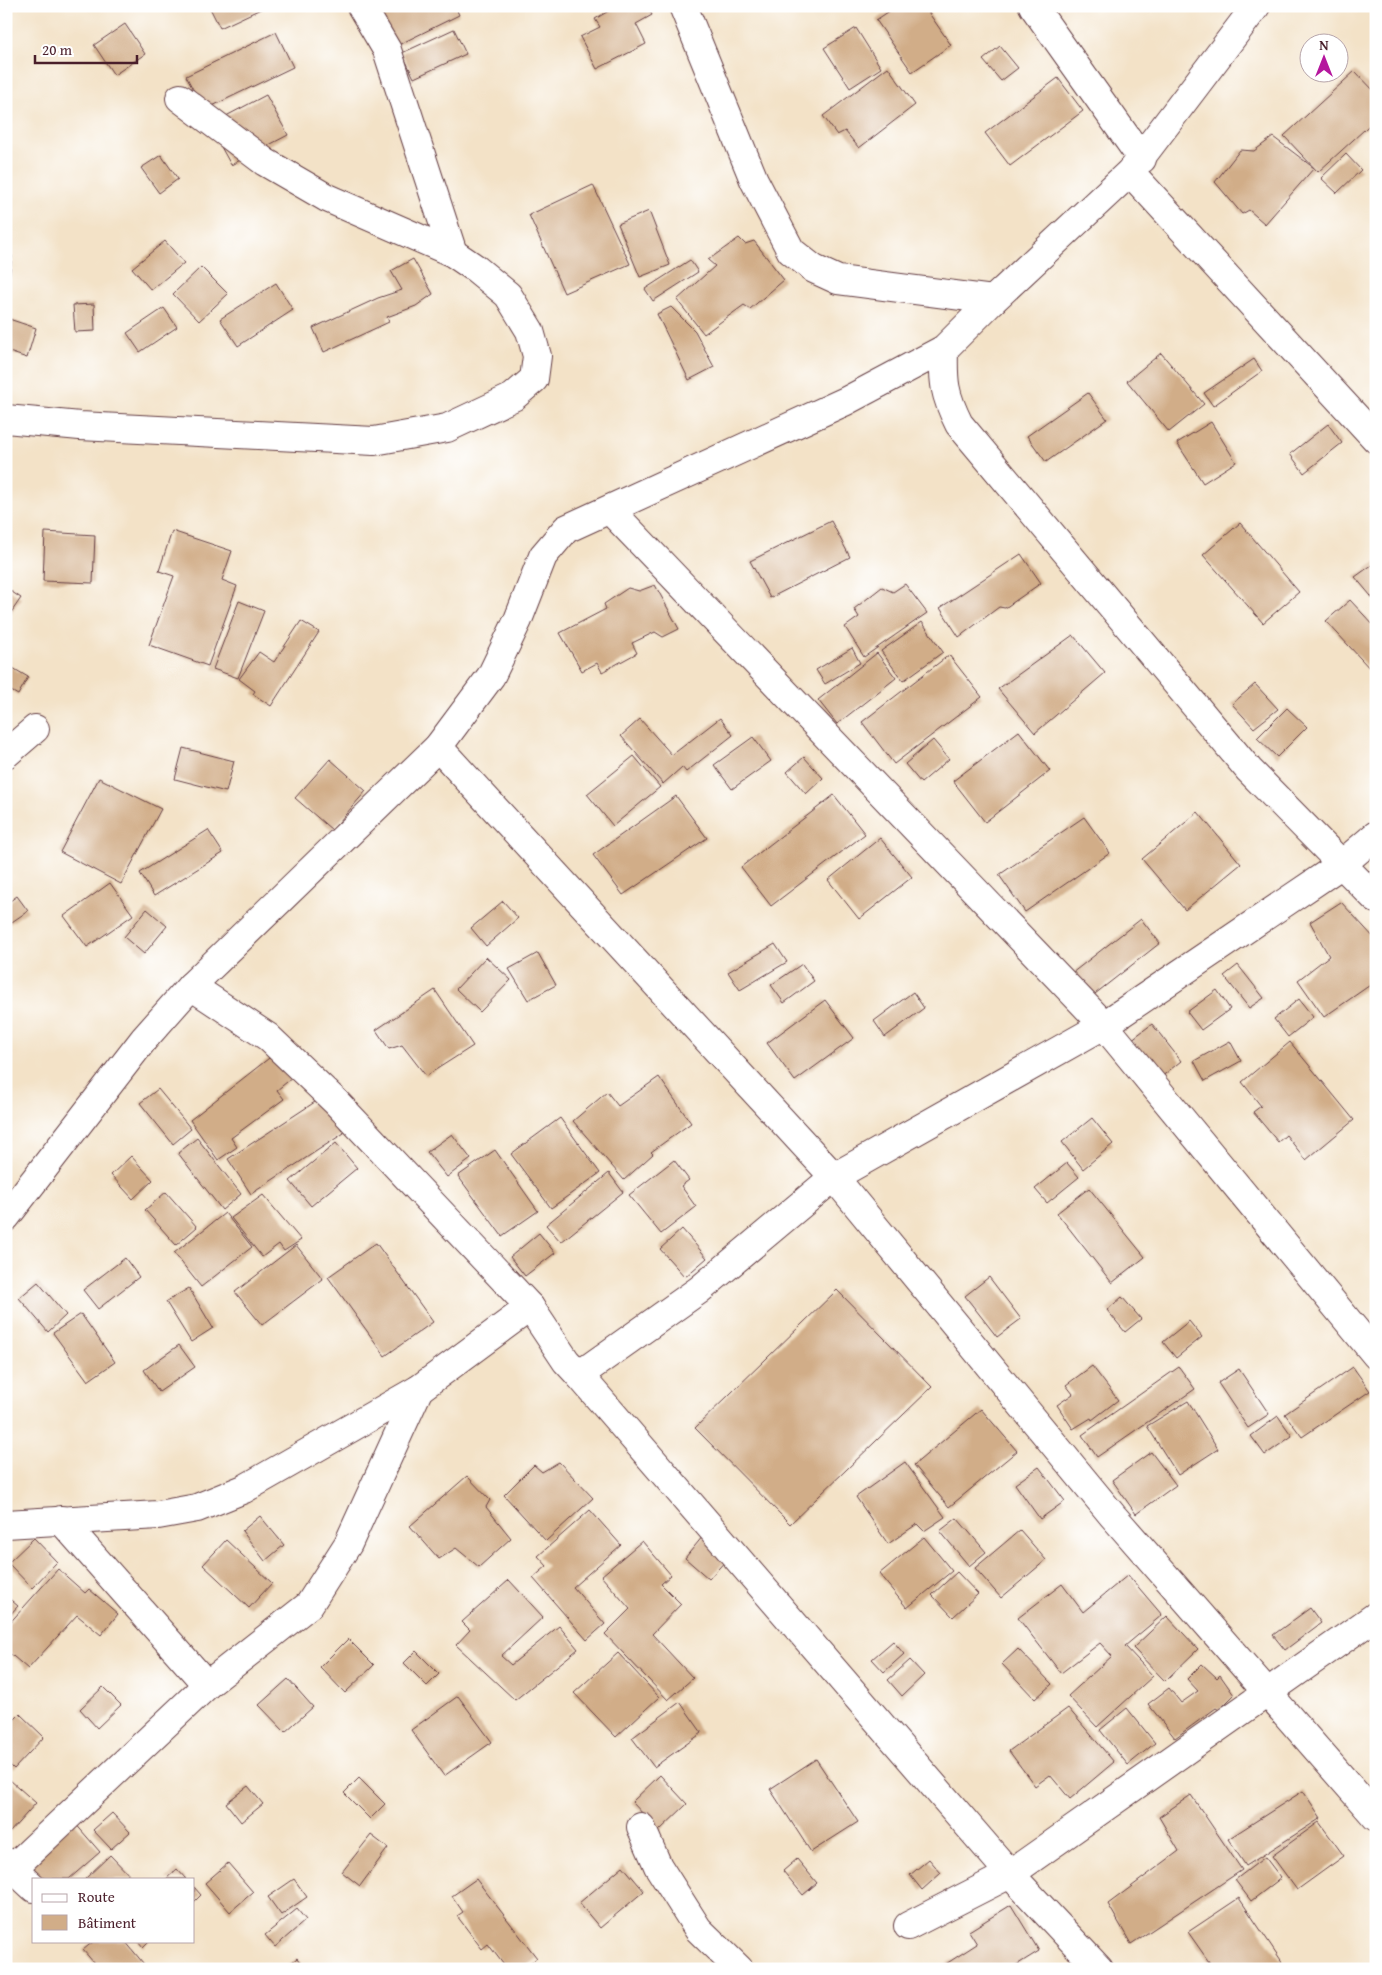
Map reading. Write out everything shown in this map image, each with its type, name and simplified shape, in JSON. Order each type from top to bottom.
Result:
[{"type":"street","points":[[361,6],[387,50],[453,253]]},
{"type":"street","points":[[683,6],[754,180],[791,251],[814,269],[838,280],[992,300]]},
{"type":"street","points":[[1033,6],[1136,166],[1376,439]]},
{"type":"street","points":[[6,1217],[144,1039],[191,986],[438,747],[491,676],[518,620],[543,556],[566,529],[846,401],[944,349],[992,300],[1136,166],[1256,6]]},
{"type":"street","points":[[6,419],[80,426],[374,441],[447,428],[513,397],[534,379],[537,356],[530,331],[508,295],[453,253],[327,198],[265,162],[180,98]]},
{"type":"street","points":[[944,349],[943,379],[947,400],[959,424],[1249,770],[1376,899]]},
{"type":"street","points":[[610,510],[1104,1025],[1376,1355]]},
{"type":"street","points":[[6,754],[35,729]]},
{"type":"street","points":[[438,747],[834,1177],[1113,1516],[1376,1817]]},
{"type":"street","points":[[579,1375],[699,1290],[834,1177],[1104,1025],[1342,864],[1376,835]]},
{"type":"street","points":[[191,986],[268,1037],[336,1102],[530,1307],[566,1360],[1010,1874],[1099,1969]]},
{"type":"street","points":[[6,1524],[158,1515],[197,1508],[244,1489],[419,1389],[530,1307]]},
{"type":"street","points":[[32,1886],[10,1865],[206,1685],[309,1605],[348,1544],[419,1389]]},
{"type":"street","points":[[61,1520],[206,1685]]},
{"type":"street","points":[[908,1926],[1010,1874],[1265,1692],[1376,1616]]},
{"type":"street","points":[[641,1827],[658,1866],[698,1929],[739,1969]]},
{"type":"building","points":[[209,6],[267,6],[220,28]]},
{"type":"building","points":[[378,6],[455,6],[459,15],[390,49],[372,10]]},
{"type":"building","points":[[617,6],[647,6],[652,15],[636,24],[646,44],[597,69],[580,37],[600,27],[595,19]]},
{"type":"building","points":[[897,6],[924,6],[951,45],[912,72],[876,20]]},
{"type":"building","points":[[125,24],[145,54],[114,75],[94,45]]},
{"type":"building","points":[[856,28],[881,68],[850,88],[824,48]]},
{"type":"building","points":[[454,29],[466,54],[414,78],[402,53]]},
{"type":"building","points":[[276,32],[293,67],[204,110],[186,76]]},
{"type":"building","points":[[1000,46],[1018,68],[1001,81],[983,60]]},
{"type":"building","points":[[888,67],[915,105],[859,148],[845,131],[837,135],[823,116]]},
{"type":"building","points":[[1355,71],[1376,93],[1376,119],[1318,172],[1284,136],[1343,82],[1350,82],[1350,76]]},
{"type":"building","points":[[1058,78],[1083,111],[1010,166],[985,133]]},
{"type":"building","points":[[266,95],[288,135],[231,165],[209,125]]},
{"type":"building","points":[[1273,137],[1314,168],[1265,224],[1249,210],[1242,214],[1215,182],[1240,150],[1254,151]]},
{"type":"building","points":[[1346,154],[1361,170],[1337,193],[1321,178]]},
{"type":"building","points":[[161,155],[178,179],[159,193],[141,168]]},
{"type":"building","points":[[593,185],[630,264],[564,293],[529,215]]},
{"type":"building","points":[[649,211],[670,265],[640,277],[618,224]]},
{"type":"building","points":[[739,238],[745,244],[754,241],[784,280],[750,309],[744,305],[704,334],[677,300],[715,266],[708,260]]},
{"type":"building","points":[[165,241],[184,263],[151,290],[132,268]]},
{"type":"building","points":[[6,255],[12,256],[7,294],[6,293]]},
{"type":"building","points":[[413,259],[433,294],[416,306],[387,317],[389,322],[324,352],[313,328],[378,298],[402,290],[391,271]]},
{"type":"building","points":[[690,260],[698,272],[653,301],[645,289]]},
{"type":"building","points":[[201,267],[228,294],[199,321],[173,294]]},
{"type":"building","points":[[276,283],[293,310],[238,346],[220,319]]},
{"type":"building","points":[[94,304],[95,331],[75,332],[73,305]]},
{"type":"building","points":[[671,307],[695,331],[714,367],[689,380],[657,314]]},
{"type":"building","points":[[164,308],[177,327],[140,352],[127,333]]},
{"type":"building","points":[[6,318],[36,328],[27,358],[6,351]]},
{"type":"building","points":[[1161,353],[1204,404],[1169,432],[1127,381]]},
{"type":"building","points":[[1254,359],[1262,371],[1213,406],[1204,393]]},
{"type":"building","points":[[1088,393],[1107,419],[1046,462],[1027,436]]},
{"type":"building","points":[[1211,422],[1236,462],[1203,483],[1177,443]]},
{"type":"building","points":[[1328,424],[1342,443],[1304,473],[1290,454]]},
{"type":"building","points":[[831,521],[850,557],[770,598],[750,561]]},
{"type":"building","points":[[1240,523],[1299,592],[1263,623],[1203,555]]},
{"type":"building","points":[[172,531],[232,551],[222,580],[237,586],[208,666],[149,645],[174,576],[159,571]]},
{"type":"building","points":[[45,532],[95,535],[93,583],[43,581]]},
{"type":"building","points":[[1021,554],[1041,583],[1005,608],[999,607],[959,637],[940,608]]},
{"type":"building","points":[[1376,562],[1376,602],[1355,577]]},
{"type":"building","points":[[905,584],[927,613],[864,657],[845,627],[859,617],[854,609],[882,587],[893,592]]},
{"type":"building","points":[[655,585],[679,629],[663,637],[655,632],[632,643],[637,653],[602,672],[597,663],[582,671],[560,633],[606,609],[604,604],[628,588],[639,591]]},
{"type":"building","points":[[6,588],[21,598],[6,620]]},
{"type":"building","points":[[1350,600],[1376,628],[1376,668],[1372,671],[1326,621]]},
{"type":"building","points":[[239,601],[264,611],[238,678],[213,669]]},
{"type":"building","points":[[301,621],[319,632],[271,706],[253,694],[255,691],[239,679],[259,652],[274,662]]},
{"type":"building","points":[[922,622],[943,652],[903,681],[881,651]]},
{"type":"building","points":[[1073,635],[1105,673],[1035,733],[998,689]]},
{"type":"building","points":[[852,648],[860,663],[825,684],[816,670]]},
{"type":"building","points":[[877,653],[896,678],[837,724],[818,700]]},
{"type":"building","points":[[949,655],[982,697],[894,764],[862,722]]},
{"type":"building","points":[[6,664],[28,677],[18,695],[6,688]]},
{"type":"building","points":[[1255,684],[1278,709],[1254,728],[1232,704]]},
{"type":"building","points":[[1287,708],[1307,727],[1277,757],[1257,738]]},
{"type":"building","points":[[720,718],[733,735],[686,772],[682,767],[663,784],[621,736],[640,719],[672,755]]},
{"type":"building","points":[[1019,731],[1050,771],[985,822],[953,781]]},
{"type":"building","points":[[753,737],[771,761],[732,789],[714,765]]},
{"type":"building","points":[[933,740],[949,759],[921,783],[905,764]]},
{"type":"building","points":[[183,748],[234,761],[226,792],[175,779]]},
{"type":"building","points":[[634,756],[660,787],[613,826],[587,794]]},
{"type":"building","points":[[804,757],[823,778],[806,794],[787,772]]},
{"type":"building","points":[[330,759],[366,791],[332,830],[295,798]]},
{"type":"building","points":[[99,778],[161,809],[121,884],[60,852]]},
{"type":"building","points":[[834,795],[865,834],[771,906],[741,867]]},
{"type":"building","points":[[676,796],[707,838],[623,895],[593,855]]},
{"type":"building","points":[[1198,812],[1241,864],[1185,910],[1142,859]]},
{"type":"building","points":[[1084,817],[1110,853],[1025,912],[999,875]]},
{"type":"building","points":[[208,830],[223,853],[154,896],[140,873]]},
{"type":"building","points":[[880,838],[912,877],[859,919],[828,880]]},
{"type":"building","points":[[110,883],[133,915],[87,947],[64,916]]},
{"type":"building","points":[[17,896],[28,911],[6,926],[6,904]]},
{"type":"building","points":[[503,901],[518,918],[486,946],[471,928]]},
{"type":"building","points":[[1341,902],[1376,940],[1376,981],[1324,1017],[1298,980],[1329,956],[1310,922]]},
{"type":"building","points":[[147,909],[167,926],[144,954],[124,937]]},
{"type":"building","points":[[1141,919],[1160,943],[1086,1001],[1067,977]]},
{"type":"building","points":[[775,944],[787,962],[740,990],[728,972]]},
{"type":"building","points":[[538,953],[556,985],[528,1000],[509,969]]},
{"type":"building","points":[[486,957],[511,980],[480,1012],[456,989]]},
{"type":"building","points":[[802,964],[814,981],[784,1003],[771,985]]},
{"type":"building","points":[[1238,965],[1264,998],[1249,1008],[1224,976]]},
{"type":"building","points":[[435,990],[473,1046],[426,1076],[402,1045],[389,1049],[376,1030]]},
{"type":"building","points":[[1217,990],[1230,1009],[1201,1030],[1187,1012]]},
{"type":"building","points":[[913,992],[924,1008],[885,1037],[874,1021]]},
{"type":"building","points":[[1299,999],[1313,1017],[1288,1037],[1274,1019]]},
{"type":"building","points":[[825,1000],[854,1038],[795,1081],[767,1043]]},
{"type":"building","points":[[1152,1024],[1181,1061],[1160,1078],[1131,1040]]},
{"type":"building","points":[[1230,1041],[1241,1061],[1205,1081],[1194,1061]]},
{"type":"building","points":[[1290,1042],[1354,1120],[1306,1160],[1286,1135],[1278,1142],[1253,1112],[1261,1106],[1242,1082]]},
{"type":"building","points":[[273,1055],[292,1078],[277,1090],[284,1099],[231,1138],[237,1147],[218,1160],[190,1120]]},
{"type":"building","points":[[659,1077],[691,1123],[651,1152],[653,1154],[624,1180],[573,1121],[607,1092],[618,1106]]},
{"type":"building","points":[[158,1089],[191,1129],[173,1144],[140,1103]]},
{"type":"building","points":[[321,1098],[344,1133],[251,1194],[228,1159]]},
{"type":"building","points":[[560,1118],[600,1173],[551,1208],[511,1154]]},
{"type":"building","points":[[1092,1118],[1113,1144],[1083,1169],[1062,1142]]},
{"type":"building","points":[[452,1134],[471,1159],[447,1177],[427,1152]]},
{"type":"building","points":[[197,1138],[241,1194],[222,1210],[178,1153]]},
{"type":"building","points":[[336,1143],[357,1168],[311,1206],[290,1181]]},
{"type":"building","points":[[495,1150],[538,1211],[502,1236],[458,1176]]},
{"type":"building","points":[[131,1156],[153,1180],[133,1199],[111,1175]]},
{"type":"building","points":[[674,1160],[689,1180],[681,1186],[696,1207],[661,1234],[629,1195]]},
{"type":"building","points":[[1067,1163],[1079,1177],[1047,1203],[1035,1189]]},
{"type":"building","points":[[609,1173],[623,1192],[561,1242],[546,1225]]},
{"type":"building","points":[[1089,1188],[1145,1257],[1112,1283],[1057,1213]]},
{"type":"building","points":[[166,1192],[197,1227],[176,1245],[145,1210]]},
{"type":"building","points":[[263,1195],[301,1240],[284,1251],[279,1244],[262,1257],[231,1218]]},
{"type":"building","points":[[225,1213],[252,1247],[201,1287],[174,1253]]},
{"type":"building","points":[[682,1229],[707,1258],[685,1277],[660,1249]]},
{"type":"building","points":[[539,1233],[555,1253],[525,1276],[510,1257]]},
{"type":"building","points":[[376,1243],[433,1322],[385,1356],[328,1277]]},
{"type":"building","points":[[296,1245],[323,1279],[262,1325],[235,1292]]},
{"type":"building","points":[[125,1258],[139,1277],[98,1309],[83,1290]]},
{"type":"building","points":[[989,1277],[1021,1319],[997,1337],[965,1296]]},
{"type":"building","points":[[38,1282],[66,1315],[48,1332],[19,1298]]},
{"type":"building","points":[[189,1288],[213,1328],[191,1342],[166,1302]]},
{"type":"building","points":[[837,1290],[932,1387],[790,1524],[695,1428]]},
{"type":"building","points":[[1122,1297],[1141,1319],[1125,1332],[1107,1310]]},
{"type":"building","points":[[81,1314],[115,1362],[88,1381],[53,1333]]},
{"type":"building","points":[[1189,1321],[1202,1337],[1176,1358],[1163,1342]]},
{"type":"building","points":[[179,1345],[195,1367],[159,1392],[144,1370]]},
{"type":"building","points":[[1092,1366],[1118,1400],[1092,1420],[1091,1418],[1073,1429],[1057,1405],[1073,1394],[1066,1385]]},
{"type":"building","points":[[1179,1367],[1195,1389],[1097,1457],[1082,1435]]},
{"type":"building","points":[[1353,1367],[1370,1391],[1302,1437],[1285,1414]]},
{"type":"building","points":[[1239,1369],[1269,1414],[1248,1428],[1218,1383]]},
{"type":"building","points":[[1188,1401],[1218,1449],[1178,1475],[1147,1426]]},
{"type":"building","points":[[981,1409],[1017,1451],[949,1507],[914,1465]]},
{"type":"building","points":[[1278,1416],[1292,1436],[1265,1455],[1251,1436]]},
{"type":"building","points":[[1151,1452],[1176,1485],[1136,1514],[1112,1480]]},
{"type":"building","points":[[559,1462],[593,1498],[546,1541],[504,1495],[534,1465],[542,1472]]},
{"type":"building","points":[[905,1462],[945,1517],[924,1531],[917,1524],[888,1544],[856,1497]]},
{"type":"building","points":[[1039,1467],[1065,1501],[1040,1519],[1015,1484]]},
{"type":"building","points":[[467,1476],[490,1500],[486,1507],[511,1538],[479,1567],[456,1548],[439,1559],[410,1526]]},
{"type":"building","points":[[590,1510],[621,1545],[573,1587],[605,1624],[587,1640],[533,1578],[547,1566],[538,1556]]},
{"type":"building","points":[[260,1516],[284,1545],[265,1561],[242,1531]]},
{"type":"building","points":[[957,1518],[986,1552],[969,1566],[940,1531]]},
{"type":"building","points":[[1020,1530],[1046,1560],[1001,1598],[975,1568]]},
{"type":"building","points":[[703,1536],[728,1558],[709,1579],[685,1558]]},
{"type":"building","points":[[924,1537],[952,1571],[907,1608],[879,1574]]},
{"type":"building","points":[[34,1538],[57,1562],[32,1588],[8,1563]]},
{"type":"building","points":[[226,1540],[272,1583],[249,1608],[203,1565]]},
{"type":"building","points":[[642,1541],[671,1575],[661,1584],[681,1604],[652,1634],[693,1678],[668,1700],[605,1634],[630,1609],[601,1576]]},
{"type":"building","points":[[58,1569],[85,1593],[89,1589],[118,1614],[101,1635],[77,1615],[28,1669],[6,1650],[6,1627]]},
{"type":"building","points":[[957,1572],[978,1594],[953,1617],[932,1595]]},
{"type":"building","points":[[1128,1575],[1162,1615],[1125,1646],[1153,1676],[1097,1727],[1068,1696],[1112,1656],[1100,1643],[1061,1673],[1018,1618],[1062,1584],[1083,1612]]},
{"type":"building","points":[[509,1580],[543,1617],[501,1656],[511,1665],[559,1626],[578,1649],[515,1700],[456,1645],[470,1630],[462,1622]]},
{"type":"building","points":[[6,1596],[18,1606],[6,1619]]},
{"type":"building","points":[[1310,1608],[1321,1623],[1285,1650],[1273,1635]]},
{"type":"building","points":[[1167,1616],[1198,1649],[1165,1681],[1133,1648]]},
{"type":"building","points":[[348,1639],[374,1665],[345,1693],[320,1667]]},
{"type":"building","points":[[893,1641],[904,1654],[884,1672],[872,1659]]},
{"type":"building","points":[[1018,1649],[1052,1684],[1035,1699],[1002,1664]]},
{"type":"building","points":[[416,1651],[439,1674],[427,1686],[404,1663]]},
{"type":"building","points":[[618,1653],[659,1697],[616,1737],[574,1693]]},
{"type":"building","points":[[910,1660],[924,1675],[902,1696],[888,1680]]},
{"type":"building","points":[[1202,1664],[1217,1678],[1220,1675],[1234,1695],[1219,1710],[1216,1708],[1175,1738],[1148,1704],[1169,1688],[1181,1703],[1198,1691],[1187,1679]]},
{"type":"building","points":[[288,1679],[313,1707],[285,1732],[259,1705]]},
{"type":"building","points":[[103,1687],[121,1705],[97,1728],[80,1709]]},
{"type":"building","points":[[458,1696],[492,1742],[444,1776],[411,1730]]},
{"type":"building","points":[[680,1702],[702,1733],[654,1767],[632,1738]]},
{"type":"building","points":[[1068,1708],[1114,1762],[1070,1799],[1050,1775],[1035,1786],[1009,1751]]},
{"type":"building","points":[[1127,1708],[1155,1743],[1128,1765],[1100,1730]]},
{"type":"building","points":[[20,1714],[44,1737],[14,1769],[6,1761],[6,1728]]},
{"type":"building","points":[[816,1759],[858,1822],[811,1852],[770,1789]]},
{"type":"building","points":[[660,1775],[687,1804],[659,1831],[632,1802]]},
{"type":"building","points":[[359,1778],[385,1804],[370,1819],[344,1793]]},
{"type":"building","points":[[10,1780],[36,1803],[10,1832],[6,1829],[6,1784]]},
{"type":"building","points":[[248,1786],[263,1804],[241,1822],[226,1803]]},
{"type":"building","points":[[1303,1791],[1321,1818],[1246,1866],[1228,1839]]},
{"type":"building","points":[[1191,1795],[1242,1870],[1131,1944],[1108,1904],[1179,1851],[1159,1817]]},
{"type":"building","points":[[112,1813],[130,1832],[111,1849],[93,1830]]},
{"type":"building","points":[[74,1822],[100,1852],[70,1878],[40,1878],[27,1863]]},
{"type":"building","points":[[1319,1822],[1344,1856],[1297,1890],[1272,1856]]},
{"type":"building","points":[[371,1835],[388,1848],[360,1886],[342,1872]]},
{"type":"building","points":[[110,1855],[132,1878],[86,1878]]},
{"type":"building","points":[[1265,1857],[1281,1878],[1251,1901],[1235,1880]]},
{"type":"building","points":[[797,1859],[817,1883],[803,1895],[783,1871]]},
{"type":"building","points":[[929,1859],[941,1873],[922,1890],[910,1875]]},
{"type":"building","points":[[228,1863],[253,1892],[230,1912],[205,1883]]},
{"type":"building","points":[[623,1866],[644,1891],[600,1928],[579,1903]]},
{"type":"building","points":[[177,1869],[185,1878],[167,1878]]},
{"type":"building","points":[[294,1879],[307,1897],[281,1915],[268,1897]]},
{"type":"building","points":[[476,1879],[537,1958],[522,1969],[507,1969],[488,1944],[482,1949],[457,1916],[463,1912],[452,1896]]},
{"type":"building","points":[[195,1888],[201,1895],[195,1901]]},
{"type":"building","points":[[1239,1898],[1287,1969],[1214,1969],[1188,1932]]},
{"type":"building","points":[[1011,1905],[1039,1951],[1010,1969],[938,1969],[977,1944],[969,1931]]},
{"type":"building","points":[[297,1909],[306,1920],[275,1947],[265,1935]]},
{"type":"building","points":[[93,1942],[126,1942],[148,1969],[99,1969],[83,1950]]},
{"type":"building","points":[[139,1942],[148,1942],[143,1947]]},
{"type":"building","points":[[297,1958],[305,1969],[284,1969]]}]
